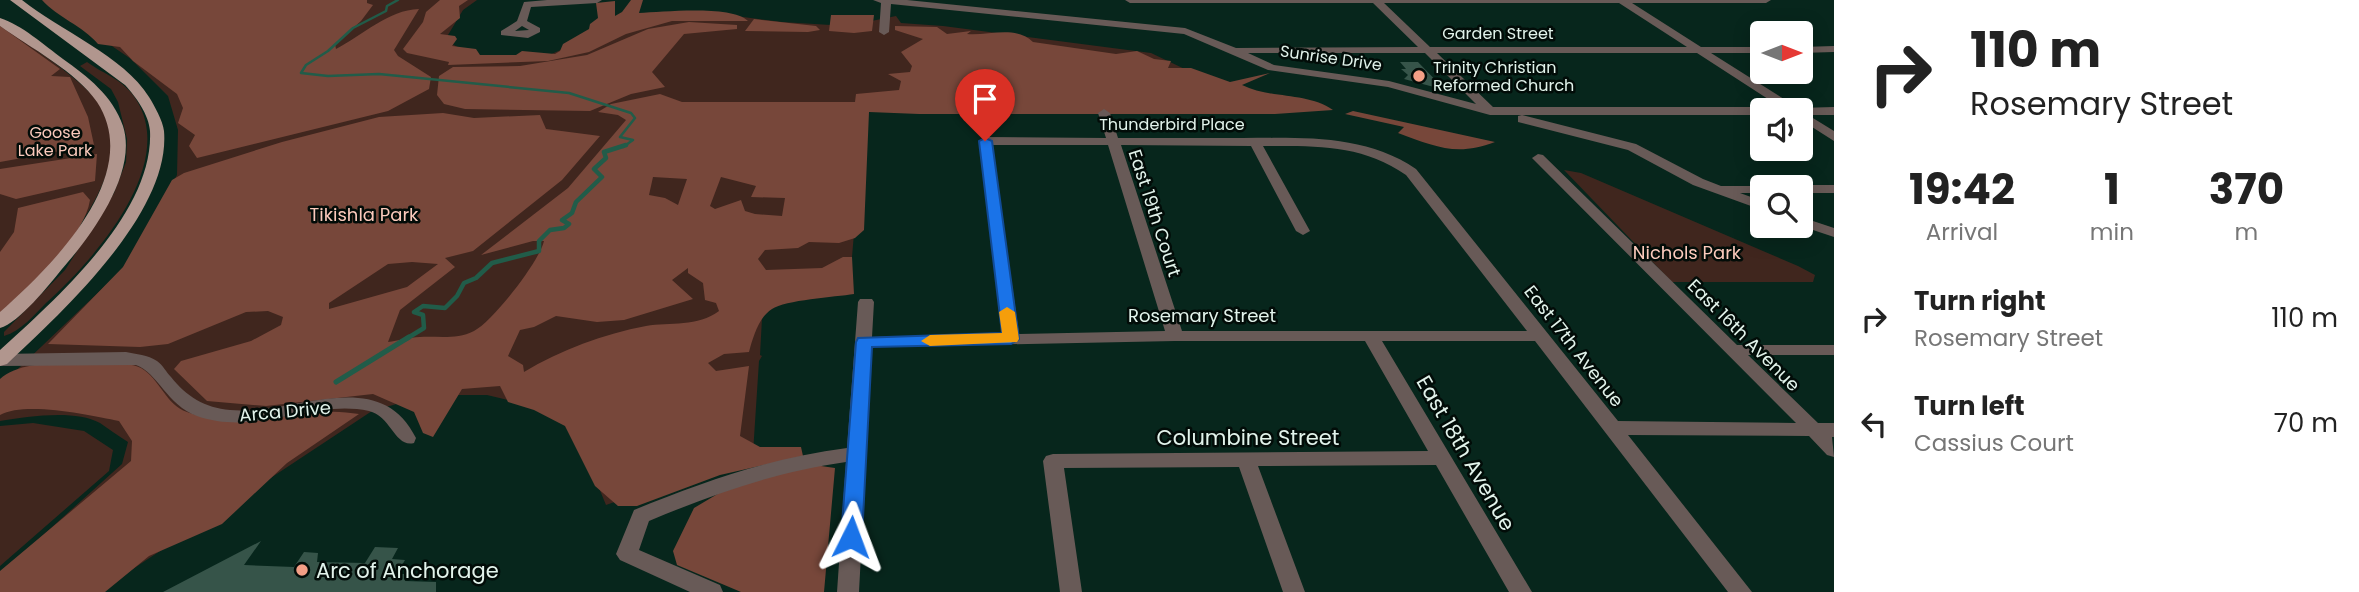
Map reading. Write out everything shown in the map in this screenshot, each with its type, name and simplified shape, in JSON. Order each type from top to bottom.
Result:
[{"type":"main road","points":[[0,360],[58,307],[118,237],[146,188],[156,139],[155,126],[144,98],[116,71],[15,0]]},
{"type":"main road","points":[[0,21],[73,74],[103,100],[114,123],[119,146],[113,177],[96,212],[45,279],[0,322]]},
{"type":"street","points":[[522,22],[529,2],[597,0]]},
{"type":"street","name":"Sunrise Drive","points":[[878,0],[1196,34],[1272,68],[1376,82],[1490,111],[1750,111]]},
{"type":"street","points":[[884,32],[886,0]]},
{"type":"street","points":[[1143,27],[1130,0],[1766,0]]},
{"type":"street","points":[[1376,0],[1490,111]]},
{"type":"street","points":[[1621,0],[1774,98]]},
{"type":"street","name":"Garden Street","points":[[1233,50],[1750,50]]},
{"type":"street","points":[[1813,50],[1834,50]]},
{"type":"street","points":[[1813,112],[1834,111]]},
{"type":"street","name":"East 19th Court","points":[[1104,113],[1175,336]]},
{"type":"street","points":[[1522,119],[1632,146],[1717,189],[1750,201]]},
{"type":"street","points":[[1813,122],[1834,137]]},
{"type":"street","name":"Thunderbird Place","points":[[1011,339],[985,141],[1318,142],[1359,146]]},
{"type":"street","points":[[1255,142],[1303,232]]},
{"type":"street","name":"East 17th Avenue","points":[[1359,146],[1393,159],[1411,172],[1741,592]]},
{"type":"street","name":"East 16th Avenue","points":[[1538,158],[1834,450]]},
{"type":"street","points":[[1717,189],[1750,189]]},
{"type":"street","points":[[1813,189],[1834,189]]},
{"type":"street","points":[[1813,225],[1834,233]]},
{"type":"street","points":[[848,592],[866,302]]},
{"type":"street","name":"Rosemary Street","points":[[864,342],[1175,336],[1540,336]]},
{"type":"street","name":"East 18th Avenue","points":[[1371,337],[1521,592]]},
{"type":"street","points":[[1732,350],[1834,349]]},
{"type":"street","name":"Arca Drive","points":[[0,360],[126,358],[144,361],[154,367],[164,381],[193,407],[213,414],[241,417],[335,406],[369,405],[390,415],[400,424],[407,439]]},
{"type":"street","points":[[1612,428],[1834,430]]},
{"type":"street","points":[[712,592],[627,554],[641,516],[716,485],[804,461],[856,454]]},
{"type":"street","name":"Columbine Street","points":[[1071,592],[1054,461],[1443,458]]},
{"type":"street","points":[[1246,460],[1294,592]]},
{"type":"green space","points":[[42,0],[367,0],[367,3],[373,5],[361,21],[335,44],[336,49],[386,18],[419,9],[394,50],[398,56],[431,77],[429,89],[388,111],[197,158],[189,146],[195,135],[178,123],[183,108],[177,94],[133,61],[120,47],[98,44]]},
{"type":"green space","name":"Tikishla Park","points":[[44,0],[477,0],[463,10],[445,40],[477,58],[547,56],[640,15],[713,13],[782,22],[847,26],[896,16],[901,23],[1151,53],[1231,91],[865,104],[852,257],[763,300],[762,356],[759,361],[753,453],[606,505],[569,415],[487,395],[428,395],[372,411],[98,592],[0,592],[0,574],[122,464],[128,442],[100,423],[77,416],[50,415],[0,421],[0,386],[126,266],[177,175],[178,130],[168,96],[131,59]]},
{"type":"green space","points":[[440,0],[468,0],[459,6],[460,18],[440,34],[455,36],[457,39],[452,46],[476,49],[480,55],[516,55],[522,51],[555,54],[563,44],[589,29],[590,24],[598,18],[596,3],[615,1],[615,16],[622,12],[631,0],[643,0],[639,13],[713,11],[739,16],[748,21],[672,21],[626,34],[589,52],[548,61],[448,65],[449,62],[407,53],[403,49],[423,22],[426,12]]},
{"type":"green space","points":[[831,15],[874,15],[872,31],[829,31]]},
{"type":"green space","points":[[754,19],[816,26],[820,30],[745,31]]},
{"type":"green space","points":[[689,22],[737,25],[737,29],[684,34],[652,72],[665,87],[631,94],[590,111],[465,109],[444,104],[437,95],[439,76],[453,67],[520,66],[587,55],[648,29]]},
{"type":"green space","name":"Goose Lake Park","points":[[0,24],[61,68],[93,96],[109,123],[111,152],[103,183],[87,214],[43,271],[0,315]]},
{"type":"green space","points":[[0,26],[60,69],[51,76],[70,77],[88,117],[94,145],[0,162]]},
{"type":"green space","points":[[895,26],[937,27],[947,34],[971,31],[967,34],[1010,33],[1026,37],[1033,42],[1116,54],[1137,51],[1154,59],[1171,61],[1168,68],[1191,68],[1230,82],[1270,73],[1242,85],[1264,92],[1312,100],[1333,110],[1275,114],[869,112],[864,230],[855,238],[839,243],[809,242],[798,248],[765,250],[758,259],[766,270],[822,268],[843,257],[852,257],[854,294],[778,306],[760,322],[749,352],[724,354],[708,363],[716,371],[749,366],[740,436],[760,447],[801,447],[803,456],[720,475],[637,506],[618,506],[595,486],[565,426],[534,410],[508,402],[500,386],[462,389],[433,437],[423,433],[414,412],[373,394],[266,406],[207,401],[174,369],[181,361],[251,341],[281,325],[283,317],[268,311],[246,312],[168,344],[140,347],[48,344],[123,267],[172,180],[184,173],[282,142],[379,117],[443,113],[474,118],[540,115],[546,129],[600,136],[562,180],[473,251],[445,258],[455,267],[400,310],[388,342],[416,337],[454,337],[467,334],[482,325],[503,304],[534,263],[544,241],[533,241],[481,255],[568,188],[626,120],[618,115],[598,112],[611,104],[660,94],[682,102],[855,102],[856,94],[899,90],[901,81],[888,74],[910,72],[912,66],[901,52],[923,39],[895,30]],"holes":[[[653,177],[687,179],[678,205],[665,198],[649,195]],[[721,177],[756,186],[751,197],[785,198],[782,216],[745,211],[741,200],[715,209],[710,206]],[[388,264],[438,264],[407,287],[329,309],[329,303]],[[688,268],[688,273],[703,283],[705,300],[716,303],[719,311],[702,320],[646,326],[598,338],[524,372],[523,365],[508,356],[520,330],[534,327],[556,316],[597,322],[624,320],[693,299],[672,280]]]},
{"type":"green space","points":[[87,62],[121,83],[137,101],[146,127],[146,155],[138,183],[124,211],[85,263],[27,322],[4,336],[4,332],[65,270],[114,193],[126,162],[127,139],[118,102],[111,89],[80,66]]},
{"type":"green space","points":[[1353,111],[1495,142],[1468,149],[1445,148],[1398,133],[1404,127],[1345,114]]},
{"type":"green space","points":[[97,154],[95,181],[16,199],[0,194],[0,169]]},
{"type":"green space","name":"Nichols Park","points":[[1564,170],[1581,173],[1798,266],[1815,275],[1813,282],[1672,282]]},
{"type":"green space","points":[[83,192],[90,200],[86,215],[77,230],[53,262],[0,315],[0,252],[14,232],[18,208]]},
{"type":"green space","points":[[120,363],[141,368],[180,409],[205,417],[240,421],[331,412],[359,414],[287,463],[222,524],[149,556],[105,592],[0,592],[0,571],[131,461],[132,441],[119,421],[107,418],[41,409],[11,411],[0,415],[0,379],[11,372],[40,364]]},
{"type":"green space","points":[[33,423],[84,431],[113,450],[109,471],[0,566],[0,426]]},
{"type":"green space","points":[[814,465],[835,468],[824,592],[741,592],[677,565],[673,551],[694,508],[736,483]]},
{"type":"building","name":"Trinity Christian Reformed Church","points":[[1400,62],[1418,62],[1445,90],[1404,79],[1408,75],[1401,69],[1406,69]]},
{"type":"building","name":"Arc of Anchorage","points":[[261,541],[244,565],[294,567],[304,552],[318,553],[317,562],[365,563],[375,547],[398,548],[392,559],[405,560],[397,574],[404,574],[405,581],[436,582],[436,592],[163,592]]},
{"type":"waterway","points":[[398,0],[387,6],[386,11],[353,28],[328,51],[306,65],[301,73],[328,76],[379,74],[569,93],[631,113],[635,118],[620,137],[633,140],[626,145]]},
{"type":"waterway","points":[[406,339],[424,328],[423,315],[414,312],[423,306],[445,308],[457,296],[464,283],[476,278],[492,263],[539,251],[539,241],[550,230],[564,228],[569,224],[562,220],[572,213],[576,202],[602,177],[594,169],[606,158],[604,152],[626,145]]},
{"type":"waterway","points":[[336,382],[409,337]]},
{"type":"slow traffic","points":[[930,341],[1011,339],[1007,312]]},
{"type":"place","name":"Trinity Christian Reformed Church","points":[[1419,76]]},
{"type":"place","name":"Arc of Anchorage","points":[[302,570]]},
{"type":"route","points":[[851,537],[864,342],[1011,339],[985,141]]}]
